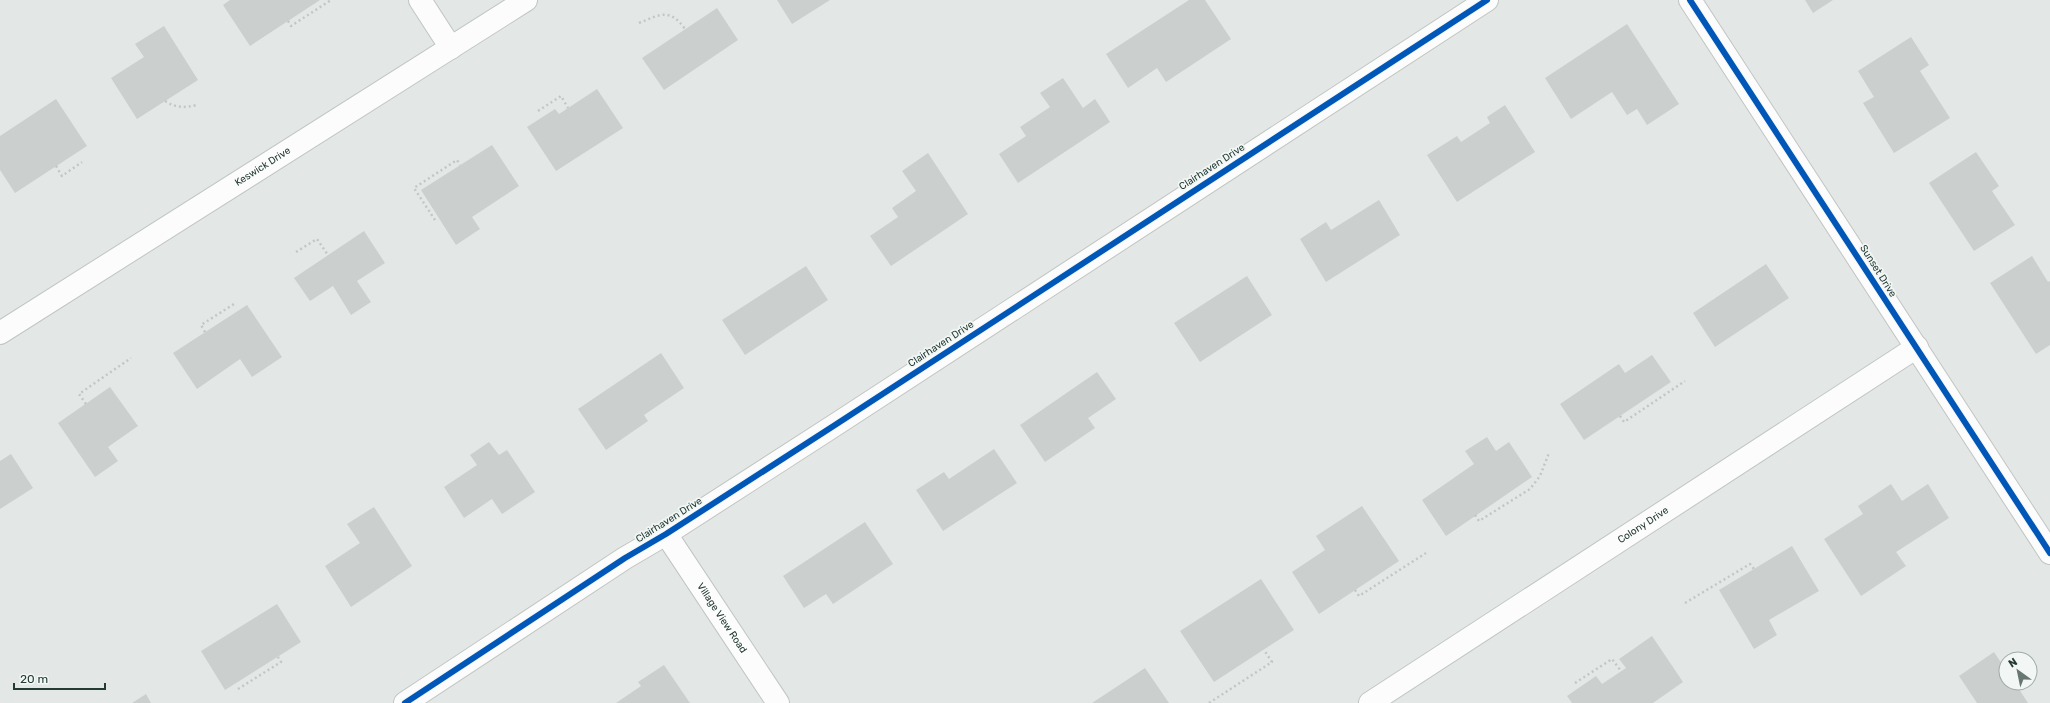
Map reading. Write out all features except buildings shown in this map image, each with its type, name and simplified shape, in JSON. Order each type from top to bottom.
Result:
[{"type":"street","points":[[420,0],[451,48]]},
{"type":"street","name":"Keswick Drive","points":[[0,333],[526,0]]},
{"type":"street","name":"Clairhaven Drive","points":[[405,703],[619,562],[666,534],[1487,0]]},
{"type":"street","name":"Sunset Drive","points":[[1690,0],[1901,326],[1917,347],[2050,552]]},
{"type":"street","name":"Colony Drive","points":[[1370,703],[1917,347]]},
{"type":"street","name":"Village View Road","points":[[666,534],[778,703]]},
{"type":"path","points":[[288,21],[291,26],[331,0]]},
{"type":"path","points":[[639,23],[657,16],[671,14],[678,18],[685,29]]},
{"type":"path","points":[[538,111],[561,96],[568,108]]},
{"type":"path","points":[[164,101],[174,107],[186,108],[197,105]]},
{"type":"path","points":[[435,220],[414,188],[457,160],[460,165]]},
{"type":"path","points":[[56,166],[62,176],[82,162]]},
{"type":"path","points":[[296,252],[317,238],[328,255]]},
{"type":"path","points":[[205,332],[200,325],[234,304]]},
{"type":"path","points":[[86,404],[79,394],[131,358]]},
{"type":"path","points":[[1620,416],[1624,422],[1685,381]]},
{"type":"path","points":[[1475,515],[1479,521],[1530,489],[1540,476],[1549,453]]},
{"type":"path","points":[[1355,590],[1359,596],[1426,553]]},
{"type":"path","points":[[1685,602],[1750,564],[1754,569]]},
{"type":"path","points":[[1209,703],[1272,662],[1264,650]]},
{"type":"path","points":[[238,690],[281,662],[278,657]]},
{"type":"path","points":[[1575,683],[1612,659],[1620,671]]},
{"type":"cycle path","points":[[405,703],[625,558],[666,534],[835,425],[1487,0]]},
{"type":"cycle path","points":[[1690,0],[2050,553]]}]
